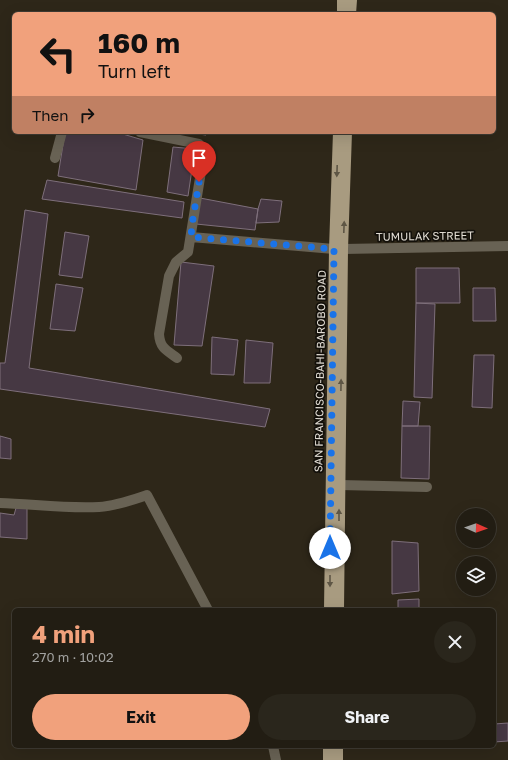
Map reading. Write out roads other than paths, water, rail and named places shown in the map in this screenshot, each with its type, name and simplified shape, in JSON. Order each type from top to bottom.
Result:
[{"type":"main road","points":[[342,0],[342,12]]},
{"type":"main road","points":[[351,12],[352,0]]},
{"type":"main road","name":"SAN FRANCISCO-BAHI-BAROBO ROAD","points":[[338,134],[340,485],[339,608]]},
{"type":"main road","name":"SAN FRANCISCO-BAHI-BAROBO ROAD","points":[[329,608],[339,249],[347,134]]},
{"type":"main road","points":[[328,748],[328,760]]},
{"type":"main road","points":[[338,748],[338,760]]},
{"type":"street","points":[[55,158],[61,134]]},
{"type":"street","points":[[150,134],[198,144],[204,153],[188,252],[176,262],[169,276],[159,334],[160,342],[164,348],[177,358]]},
{"type":"street","name":"TUMULAK STREET","points":[[191,237],[339,249],[508,246]]},
{"type":"street","points":[[340,485],[427,487]]},
{"type":"street","points":[[0,503],[100,507],[119,504],[147,495],[207,608]]},
{"type":"street","points":[[273,748],[276,760]]}]
